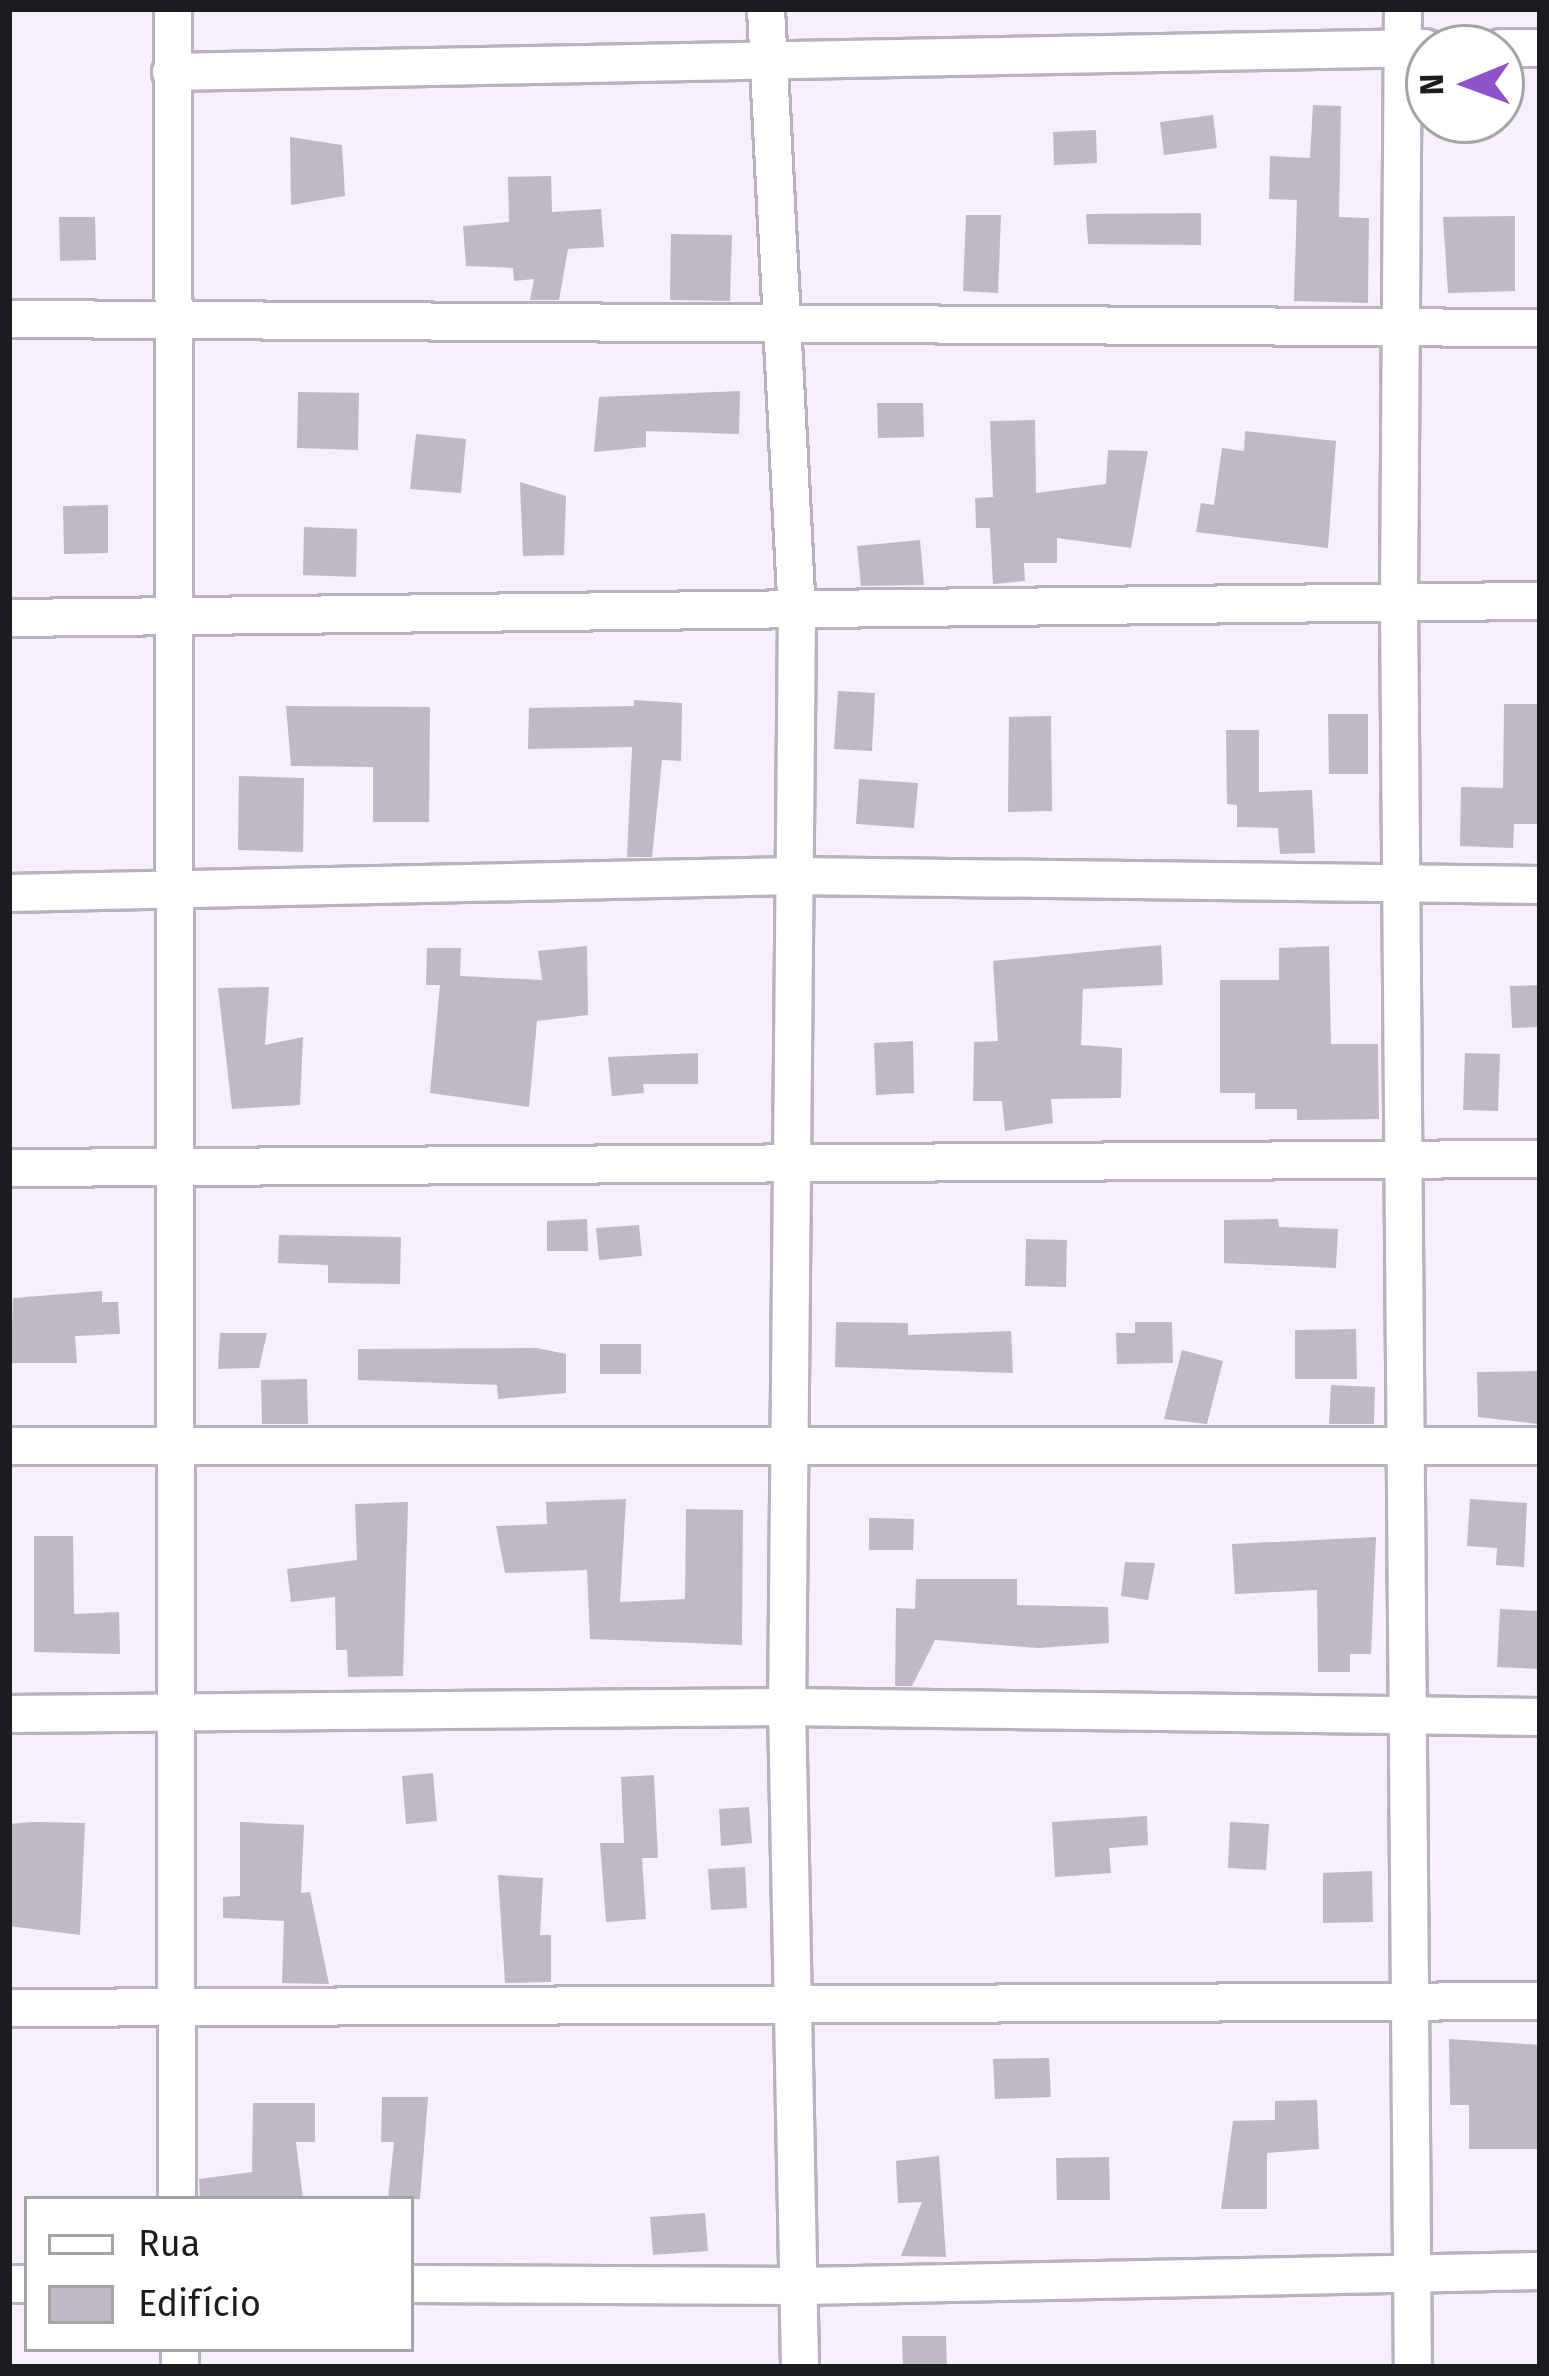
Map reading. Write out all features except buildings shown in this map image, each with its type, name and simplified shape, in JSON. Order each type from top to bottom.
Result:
[{"type":"street","points":[[173,9],[177,2196]]},
{"type":"street","points":[[766,9],[797,614],[791,1158],[795,1450],[787,1707],[800,2367]]},
{"type":"street","points":[[172,72],[767,56],[1405,48]]},
{"type":"street","points":[[1412,144],[1403,328],[1399,601],[1413,2367]]},
{"type":"street","points":[[9,319],[1540,328]]},
{"type":"street","points":[[9,618],[173,621],[1540,601]]},
{"type":"street","points":[[9,893],[793,876],[1540,885]]},
{"type":"street","points":[[9,1168],[175,1162],[791,1158],[1540,1159]]},
{"type":"street","points":[[9,1446],[795,1450],[1540,1446]]},
{"type":"street","points":[[9,1714],[787,1707],[1540,1717]]},
{"type":"street","points":[[9,2008],[793,2000],[1540,2001]]},
{"type":"street","points":[[414,2284],[801,2286],[1540,2271]]}]
